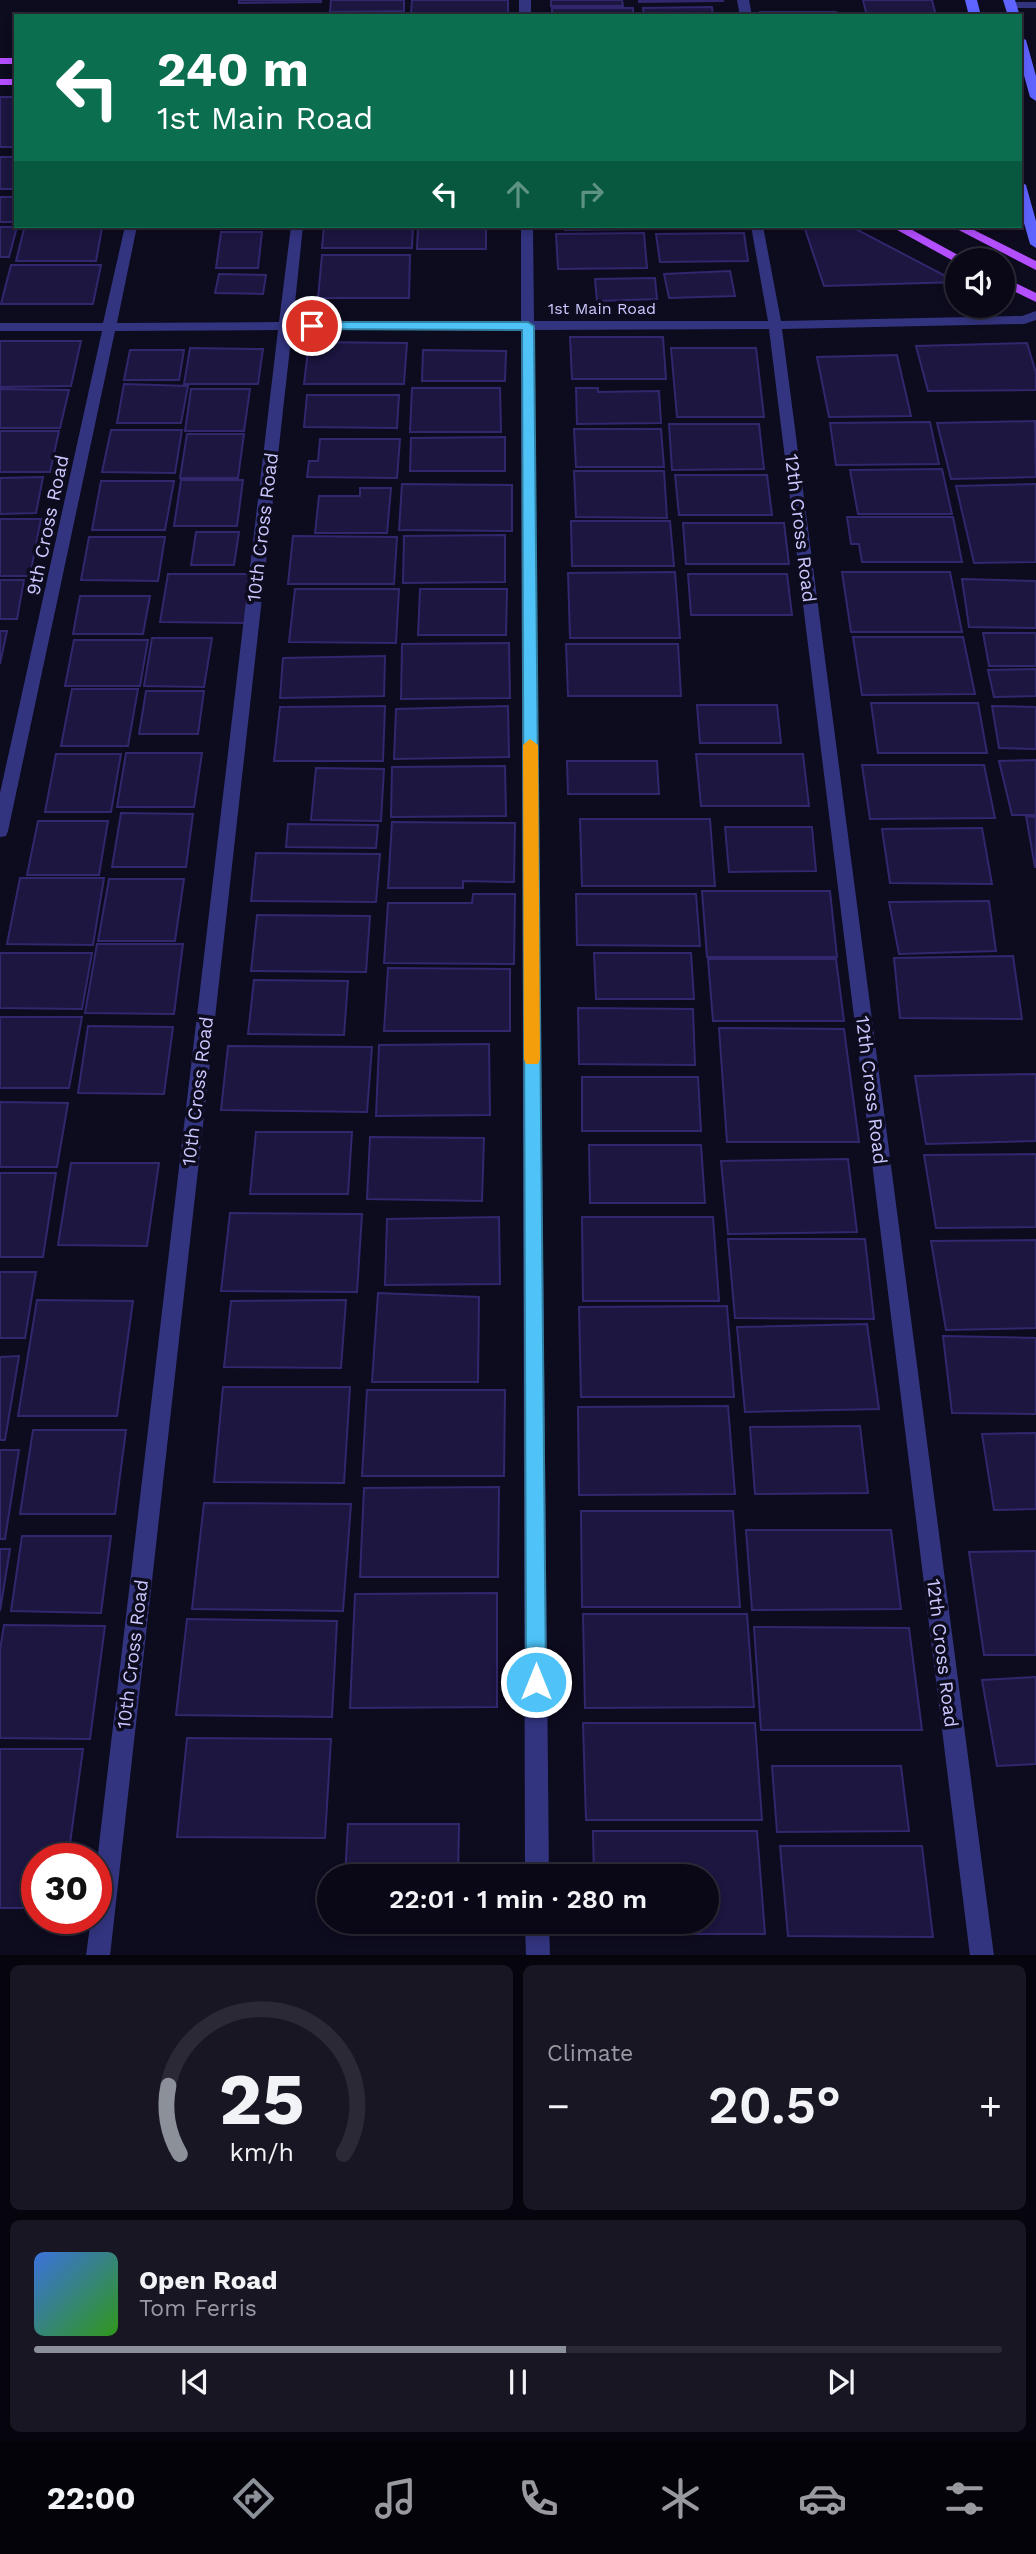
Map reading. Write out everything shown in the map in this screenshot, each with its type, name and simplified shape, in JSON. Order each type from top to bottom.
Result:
[{"type":"main road","points":[[1022,47],[1036,97]]},
{"type":"main road","points":[[1022,192],[1036,244]]},
{"type":"main road","points":[[900,228],[945,251]]},
{"type":"main road","points":[[961,228],[1036,266]]},
{"type":"main road","points":[[1015,287],[1036,298]]},
{"type":"street","points":[[1011,7],[1036,5]]},
{"type":"street","name":"9th Cross Road","points":[[0,831],[131,228]]},
{"type":"street","name":"10th Cross Road","points":[[98,1955],[297,228]]},
{"type":"street","points":[[527,228],[537,1864]]},
{"type":"street","name":"12th Cross Road","points":[[757,228],[775,325],[982,1955]]},
{"type":"street","name":"1st Main Road","points":[[0,327],[775,325],[1024,320],[1036,315]]},
{"type":"street","points":[[537,1934],[538,1955]]},
{"type":"building","points":[[239,0],[321,0],[321,2],[239,3]]},
{"type":"building","points":[[331,0],[404,0],[404,11],[330,12]]},
{"type":"building","points":[[412,0],[508,0],[508,13],[411,13]]},
{"type":"building","points":[[551,0],[622,0],[623,6],[551,6]]},
{"type":"building","points":[[723,0],[723,1],[639,2]]},
{"type":"building","points":[[863,0],[932,0],[936,14],[866,14]]},
{"type":"building","points":[[712,7],[713,14],[644,14],[643,8]]},
{"type":"building","points":[[552,8],[633,8],[633,14],[552,14]]},
{"type":"building","points":[[836,12],[836,14],[760,14]]},
{"type":"building","points":[[0,97],[14,97],[14,147],[0,147]]},
{"type":"building","points":[[0,157],[14,157],[14,189],[0,189]]},
{"type":"building","points":[[0,197],[14,197],[14,222],[0,222]]},
{"type":"building","points":[[0,227],[17,228],[9,257],[0,257]]},
{"type":"building","points":[[102,228],[96,261],[16,261],[24,229]]},
{"type":"building","points":[[219,228],[270,228],[270,229]]},
{"type":"building","points":[[324,228],[413,228],[412,248],[322,248]]},
{"type":"building","points":[[418,228],[486,228],[486,249],[417,249]]},
{"type":"building","points":[[565,228],[646,228],[646,229]]},
{"type":"building","points":[[805,228],[854,228],[945,276],[945,282],[824,286]]},
{"type":"building","points":[[221,232],[262,232],[258,268],[216,268]]},
{"type":"building","points":[[644,233],[647,268],[558,269],[556,234]]},
{"type":"building","points":[[744,233],[748,261],[660,262],[656,234]]},
{"type":"building","points":[[322,255],[410,255],[409,298],[318,298]]},
{"type":"building","points":[[11,265],[101,265],[93,304],[1,304]]},
{"type":"building","points":[[730,271],[735,296],[669,298],[664,274]]},
{"type":"building","points":[[219,274],[266,275],[263,294],[215,293]]},
{"type":"building","points":[[655,278],[657,299],[597,301],[595,279]]},
{"type":"building","points":[[570,337],[663,337],[666,379],[572,379]]},
{"type":"building","points":[[0,341],[81,341],[71,386],[0,387]]},
{"type":"building","points":[[309,342],[407,343],[404,384],[304,384]]},
{"type":"building","points":[[1027,343],[1036,373],[1036,390],[928,391],[916,346]]},
{"type":"building","points":[[190,348],[263,349],[258,384],[184,384]]},
{"type":"building","points":[[671,348],[756,348],[764,417],[677,417]]},
{"type":"building","points":[[130,350],[184,350],[179,380],[124,380]]},
{"type":"building","points":[[423,350],[506,351],[505,381],[422,381]]},
{"type":"building","points":[[897,355],[911,416],[829,417],[817,357]]},
{"type":"building","points":[[124,384],[188,386],[181,423],[117,423]]},
{"type":"building","points":[[412,388],[500,388],[501,432],[410,432]]},
{"type":"building","points":[[576,388],[598,388],[598,392],[659,391],[661,423],[577,424]]},
{"type":"building","points":[[0,389],[69,390],[60,428],[0,428]]},
{"type":"building","points":[[191,389],[250,389],[244,431],[185,431]]},
{"type":"building","points":[[307,395],[399,395],[397,428],[304,427]]},
{"type":"building","points":[[1035,421],[1036,477],[951,479],[937,423]]},
{"type":"building","points":[[930,422],[939,464],[836,465],[830,423]]},
{"type":"building","points":[[669,424],[759,424],[764,469],[672,470]]},
{"type":"building","points":[[574,429],[661,429],[664,467],[576,467]]},
{"type":"building","points":[[111,430],[182,430],[175,473],[102,472]]},
{"type":"building","points":[[0,431],[59,431],[50,472],[0,472]]},
{"type":"building","points":[[187,434],[244,434],[238,478],[180,478]]},
{"type":"building","points":[[505,437],[505,471],[410,471],[411,438]]},
{"type":"building","points":[[320,439],[400,439],[397,478],[307,477],[309,461],[318,461]]},
{"type":"building","points":[[942,469],[952,514],[858,514],[850,470]]},
{"type":"building","points":[[574,471],[664,471],[667,518],[576,517]]},
{"type":"building","points":[[675,475],[767,475],[772,515],[679,515]]},
{"type":"building","points":[[43,477],[36,513],[0,514],[0,478]]},
{"type":"building","points":[[181,480],[243,480],[237,526],[174,526]]},
{"type":"building","points":[[101,481],[174,481],[165,530],[92,530]]},
{"type":"building","points":[[402,484],[512,485],[512,531],[399,530]]},
{"type":"building","points":[[1036,484],[1036,562],[974,563],[956,486]]},
{"type":"building","points":[[360,488],[391,488],[387,533],[315,533],[319,496],[360,496]]},
{"type":"building","points":[[847,517],[953,517],[962,562],[862,562],[859,544],[851,544]]},
{"type":"building","points":[[0,519],[41,519],[30,576],[0,576]]},
{"type":"building","points":[[571,521],[670,521],[674,566],[572,566]]},
{"type":"building","points":[[683,523],[784,523],[789,564],[686,564]]},
{"type":"building","points":[[196,532],[239,532],[234,565],[191,565]]},
{"type":"building","points":[[505,535],[505,582],[403,583],[404,536]]},
{"type":"building","points":[[293,536],[397,537],[394,584],[288,584]]},
{"type":"building","points":[[89,537],[165,537],[158,581],[81,580]]},
{"type":"building","points":[[675,572],[680,638],[570,638],[568,573]]},
{"type":"building","points":[[842,572],[950,572],[962,632],[851,632]]},
{"type":"building","points":[[168,574],[253,574],[247,623],[160,622]]},
{"type":"building","points":[[688,574],[787,574],[792,615],[691,615]]},
{"type":"building","points":[[962,579],[1036,581],[1036,628],[969,627]]},
{"type":"building","points":[[0,580],[24,580],[17,619],[0,619]]},
{"type":"building","points":[[295,589],[399,589],[396,643],[289,642]]},
{"type":"building","points":[[420,589],[507,589],[506,635],[418,635]]},
{"type":"building","points":[[80,596],[150,596],[143,634],[73,634]]},
{"type":"building","points":[[0,631],[7,631],[0,664]]},
{"type":"building","points":[[983,633],[1036,633],[1036,666],[989,666]]},
{"type":"building","points":[[853,637],[963,637],[975,694],[862,695]]},
{"type":"building","points":[[152,638],[212,638],[204,687],[144,686]]},
{"type":"building","points":[[74,640],[148,640],[140,686],[65,686]]},
{"type":"building","points":[[509,643],[510,698],[401,699],[402,644]]},
{"type":"building","points":[[566,644],[678,644],[681,696],[568,696]]},
{"type":"building","points":[[385,656],[384,696],[280,698],[283,658]]},
{"type":"building","points":[[1036,669],[1036,696],[994,697],[988,670]]},
{"type":"building","points":[[72,689],[138,689],[128,746],[61,746]]},
{"type":"building","points":[[146,691],[204,691],[198,734],[139,734]]},
{"type":"building","points":[[871,703],[978,703],[987,753],[878,753]]},
{"type":"building","points":[[697,705],[777,705],[781,743],[700,743]]},
{"type":"building","points":[[385,706],[383,761],[274,761],[280,707]]},
{"type":"building","points":[[508,706],[509,757],[394,759],[396,709]]},
{"type":"building","points":[[992,706],[1036,707],[1036,749],[999,748]]},
{"type":"building","points":[[126,753],[202,753],[194,807],[117,807]]},
{"type":"building","points":[[56,754],[121,754],[111,812],[45,812]]},
{"type":"building","points":[[696,754],[803,754],[809,806],[701,806]]},
{"type":"building","points":[[1036,760],[1036,815],[1012,815],[999,761]]},
{"type":"building","points":[[567,761],[657,761],[659,794],[568,794]]},
{"type":"building","points":[[862,765],[984,765],[995,818],[870,819]]},
{"type":"building","points":[[505,766],[506,816],[391,817],[392,767]]},
{"type":"building","points":[[316,768],[384,769],[381,821],[311,820]]},
{"type":"building","points":[[121,813],[193,814],[186,867],[112,867]]},
{"type":"building","points":[[1026,816],[1036,817],[1036,867],[1035,867]]},
{"type":"building","points":[[580,819],[710,819],[715,886],[582,886]]},
{"type":"building","points":[[38,821],[108,821],[99,875],[27,875]]},
{"type":"building","points":[[392,822],[515,823],[514,882],[463,881],[463,888],[388,888]]},
{"type":"building","points":[[288,824],[378,825],[376,848],[286,847]]},
{"type":"building","points":[[725,827],[812,827],[816,871],[729,872]]},
{"type":"building","points":[[982,828],[992,884],[890,883],[882,829]]},
{"type":"building","points":[[256,853],[380,854],[376,902],[251,901]]},
{"type":"building","points":[[20,878],[104,878],[93,945],[7,944]]},
{"type":"building","points":[[109,879],[184,879],[175,941],[98,941]]},
{"type":"building","points":[[702,891],[830,891],[837,957],[707,957]]},
{"type":"building","points":[[473,894],[515,894],[514,964],[384,963],[388,903],[472,903]]},
{"type":"building","points":[[576,894],[696,894],[700,946],[577,945]]},
{"type":"building","points":[[989,901],[996,951],[899,954],[889,902]]},
{"type":"building","points":[[257,915],[370,916],[366,972],[251,971]]},
{"type":"building","points":[[97,944],[183,944],[174,1014],[85,1013]]},
{"type":"building","points":[[0,953],[92,953],[82,1009],[0,1008]]},
{"type":"building","points":[[594,953],[691,953],[694,999],[596,999]]},
{"type":"building","points":[[1013,956],[1022,1019],[900,1018],[894,958]]},
{"type":"building","points":[[708,959],[836,959],[844,1021],[713,1021]]},
{"type":"building","points":[[388,968],[510,969],[510,1031],[384,1031]]},
{"type":"building","points":[[254,980],[348,981],[344,1035],[248,1034]]},
{"type":"building","points":[[578,1008],[693,1009],[695,1065],[579,1064]]},
{"type":"building","points":[[0,1017],[82,1017],[69,1088],[0,1088]]},
{"type":"building","points":[[88,1026],[173,1027],[164,1094],[78,1093]]},
{"type":"building","points":[[719,1028],[844,1029],[859,1142],[727,1142]]},
{"type":"building","points":[[489,1044],[490,1115],[376,1116],[379,1045]]},
{"type":"building","points":[[228,1046],[372,1047],[367,1112],[221,1110]]},
{"type":"building","points":[[1036,1074],[1036,1141],[926,1144],[915,1076]]},
{"type":"building","points":[[582,1077],[698,1077],[701,1131],[582,1131]]},
{"type":"building","points":[[0,1102],[68,1103],[57,1167],[0,1167]]},
{"type":"building","points":[[256,1132],[352,1132],[348,1194],[250,1194]]},
{"type":"building","points":[[370,1137],[484,1138],[482,1201],[367,1199]]},
{"type":"building","points":[[589,1145],[701,1145],[705,1203],[590,1203]]},
{"type":"building","points":[[1036,1154],[1036,1227],[936,1228],[924,1155]]},
{"type":"building","points":[[848,1159],[857,1232],[728,1234],[721,1161]]},
{"type":"building","points":[[71,1163],[159,1163],[147,1246],[58,1245]]},
{"type":"building","points":[[0,1173],[56,1173],[43,1257],[0,1257]]},
{"type":"building","points":[[230,1213],[362,1214],[357,1292],[221,1291]]},
{"type":"building","points":[[499,1217],[500,1284],[385,1285],[387,1219]]},
{"type":"building","points":[[582,1217],[713,1217],[719,1301],[583,1301]]},
{"type":"building","points":[[728,1239],[865,1239],[874,1319],[735,1318]]},
{"type":"building","points":[[1036,1240],[1036,1328],[946,1330],[931,1241]]},
{"type":"building","points":[[0,1272],[36,1272],[25,1338],[0,1338]]},
{"type":"building","points":[[378,1293],[479,1297],[478,1382],[372,1382]]},
{"type":"building","points":[[37,1300],[133,1301],[117,1416],[18,1416]]},
{"type":"building","points":[[346,1300],[341,1368],[224,1367],[231,1301]]},
{"type":"building","points":[[727,1306],[734,1397],[581,1397],[579,1307]]},
{"type":"building","points":[[867,1324],[879,1409],[745,1412],[737,1327]]},
{"type":"building","points":[[943,1336],[1036,1338],[1036,1414],[952,1413]]},
{"type":"building","points":[[19,1356],[5,1440],[0,1440],[0,1357]]},
{"type":"building","points":[[223,1387],[350,1387],[344,1483],[214,1482]]},
{"type":"building","points":[[367,1390],[505,1390],[504,1476],[362,1476]]},
{"type":"building","points":[[728,1406],[735,1494],[579,1495],[578,1407]]},
{"type":"building","points":[[860,1426],[868,1493],[755,1494],[750,1427]]},
{"type":"building","points":[[33,1430],[126,1430],[115,1514],[20,1514]]},
{"type":"building","points":[[1036,1433],[1036,1509],[994,1510],[982,1434]]},
{"type":"building","points":[[0,1450],[19,1450],[5,1539],[0,1539]]},
{"type":"building","points":[[499,1487],[498,1577],[360,1577],[364,1488]]},
{"type":"building","points":[[204,1503],[351,1504],[343,1611],[192,1609]]},
{"type":"building","points":[[581,1511],[733,1511],[740,1607],[582,1607]]},
{"type":"building","points":[[746,1530],[891,1530],[901,1609],[752,1610]]},
{"type":"building","points":[[22,1536],[111,1536],[101,1613],[11,1611]]},
{"type":"building","points":[[0,1549],[10,1549],[0,1611]]},
{"type":"building","points":[[1036,1551],[1036,1655],[984,1655],[969,1552]]},
{"type":"building","points":[[497,1593],[497,1707],[350,1708],[355,1594]]},
{"type":"building","points":[[583,1614],[747,1614],[754,1707],[585,1708]]},
{"type":"building","points":[[187,1619],[337,1621],[332,1717],[176,1715]]},
{"type":"building","points":[[4,1625],[105,1626],[90,1739],[0,1738],[0,1650]]},
{"type":"building","points":[[754,1627],[909,1628],[922,1730],[761,1730]]},
{"type":"building","points":[[1036,1677],[1036,1764],[997,1766],[982,1680]]},
{"type":"building","points":[[583,1723],[755,1723],[762,1820],[586,1820]]},
{"type":"building","points":[[187,1738],[331,1739],[325,1838],[177,1837]]},
{"type":"building","points":[[0,1749],[83,1749],[70,1843],[21,1843],[21,1908],[0,1908]]},
{"type":"building","points":[[772,1766],[901,1766],[909,1831],[777,1832]]},
{"type":"building","points":[[348,1824],[459,1824],[458,1864],[346,1864]]},
{"type":"building","points":[[593,1831],[757,1831],[765,1934],[719,1934],[719,1864],[594,1864]]},
{"type":"building","points":[[780,1846],[922,1846],[933,1937],[788,1936]]},
{"type":"slow traffic","points":[[530,745],[532,1059]]},
{"type":"route","points":[[312,326],[528,326],[536,1682]]}]
